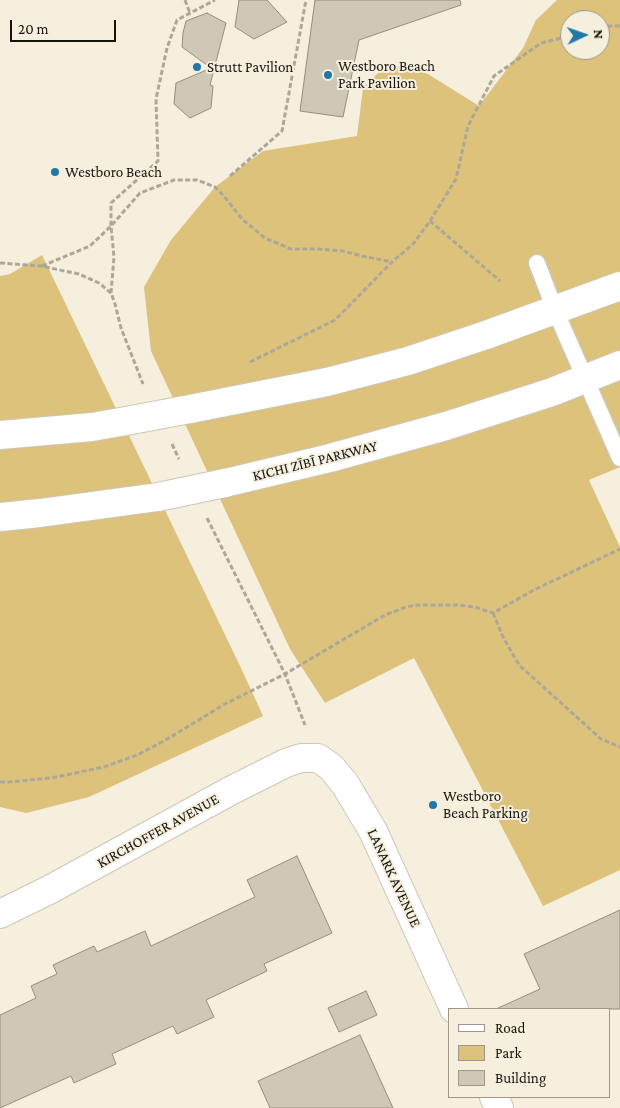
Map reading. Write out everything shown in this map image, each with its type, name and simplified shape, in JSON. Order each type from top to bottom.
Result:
[{"type":"main road","points":[[0,435],[92,427],[327,382],[461,344],[620,286]]},
{"type":"main road","name":"KICHI ZĪBĪ PARKWAY","points":[[0,517],[158,497],[330,458],[446,426],[552,392],[620,364]]},
{"type":"main road","name":"KIRCHOFFER AVENUE","points":[[0,914],[49,890],[232,790],[286,763],[301,758],[318,758]]},
{"type":"main road","name":"LANARK AVENUE","points":[[318,758],[331,767],[345,784],[374,831],[454,1008]]},
{"type":"lane","points":[[537,264],[555,310],[620,458]]},
{"type":"path","points":[[185,0],[190,13]]},
{"type":"path","points":[[144,387],[121,328],[111,293],[114,257],[111,203],[158,161],[156,99],[167,48],[177,20],[215,0]]},
{"type":"path","points":[[230,176],[282,131],[306,0]]},
{"type":"path","points":[[244,364],[335,320],[392,262],[413,244],[456,180],[468,126],[494,76],[541,43],[560,38]]},
{"type":"path","points":[[41,266],[90,246],[111,226],[140,193],[174,180],[197,180],[215,187],[242,219],[265,238],[291,249],[343,251],[392,262]]},
{"type":"path","points":[[430,221],[500,281]]},
{"type":"path","points":[[0,263],[41,266],[79,274],[99,283],[111,293]]},
{"type":"path","points":[[169,438],[181,464]]},
{"type":"path","points":[[206,515],[285,674],[318,758]]},
{"type":"path","points":[[0,782],[51,778],[104,767],[137,755],[226,704],[285,674],[385,615],[406,607],[418,605],[458,605],[475,607],[493,613],[534,590],[620,548]]},
{"type":"path","points":[[493,613],[503,637],[519,664],[601,739],[620,747]]},
{"type":"green space","points":[[557,0],[620,0],[620,467],[589,480],[620,547],[620,870],[543,906],[414,658],[325,703],[290,649],[151,351],[144,287],[171,240],[215,187],[263,151],[357,136],[363,88],[382,69],[402,66],[428,74],[479,106],[523,48],[536,20]]},
{"type":"green space","points":[[42,255],[263,716],[89,797],[26,813],[0,807],[0,276],[10,274]]},
{"type":"building","points":[[239,0],[267,0],[287,22],[254,39],[235,27]]},
{"type":"building","name":"Westboro Beach Park Pavilion","points":[[315,0],[460,0],[461,5],[359,40],[343,117],[300,111]]},
{"type":"building","name":"Strutt Pavilion","points":[[207,13],[226,23],[210,85],[213,86],[211,108],[190,118],[174,104],[176,83],[211,68],[182,47],[183,33],[186,21]]},
{"type":"building","points":[[297,856],[332,933],[264,964],[267,971],[206,1000],[214,1017],[177,1034],[173,1026],[112,1054],[116,1064],[74,1083],[71,1076],[0,1108],[0,1015],[36,998],[31,986],[57,974],[53,965],[94,946],[97,952],[145,931],[151,946],[255,897],[247,880]]},
{"type":"building","points":[[620,910],[620,1009],[498,1008],[540,989],[524,954]]},
{"type":"building","points":[[366,991],[377,1015],[339,1032],[328,1008]]},
{"type":"building","points":[[360,1035],[393,1108],[270,1108],[258,1081]]},
{"type":"place","name":"Strutt Pavilion","points":[[197,67]]},
{"type":"place","name":"Westboro Beach Park Pavilion","points":[[328,75]]},
{"type":"place","name":"Westboro Beach","points":[[55,172]]},
{"type":"place","name":"Westboro Beach Parking","points":[[433,805]]}]
